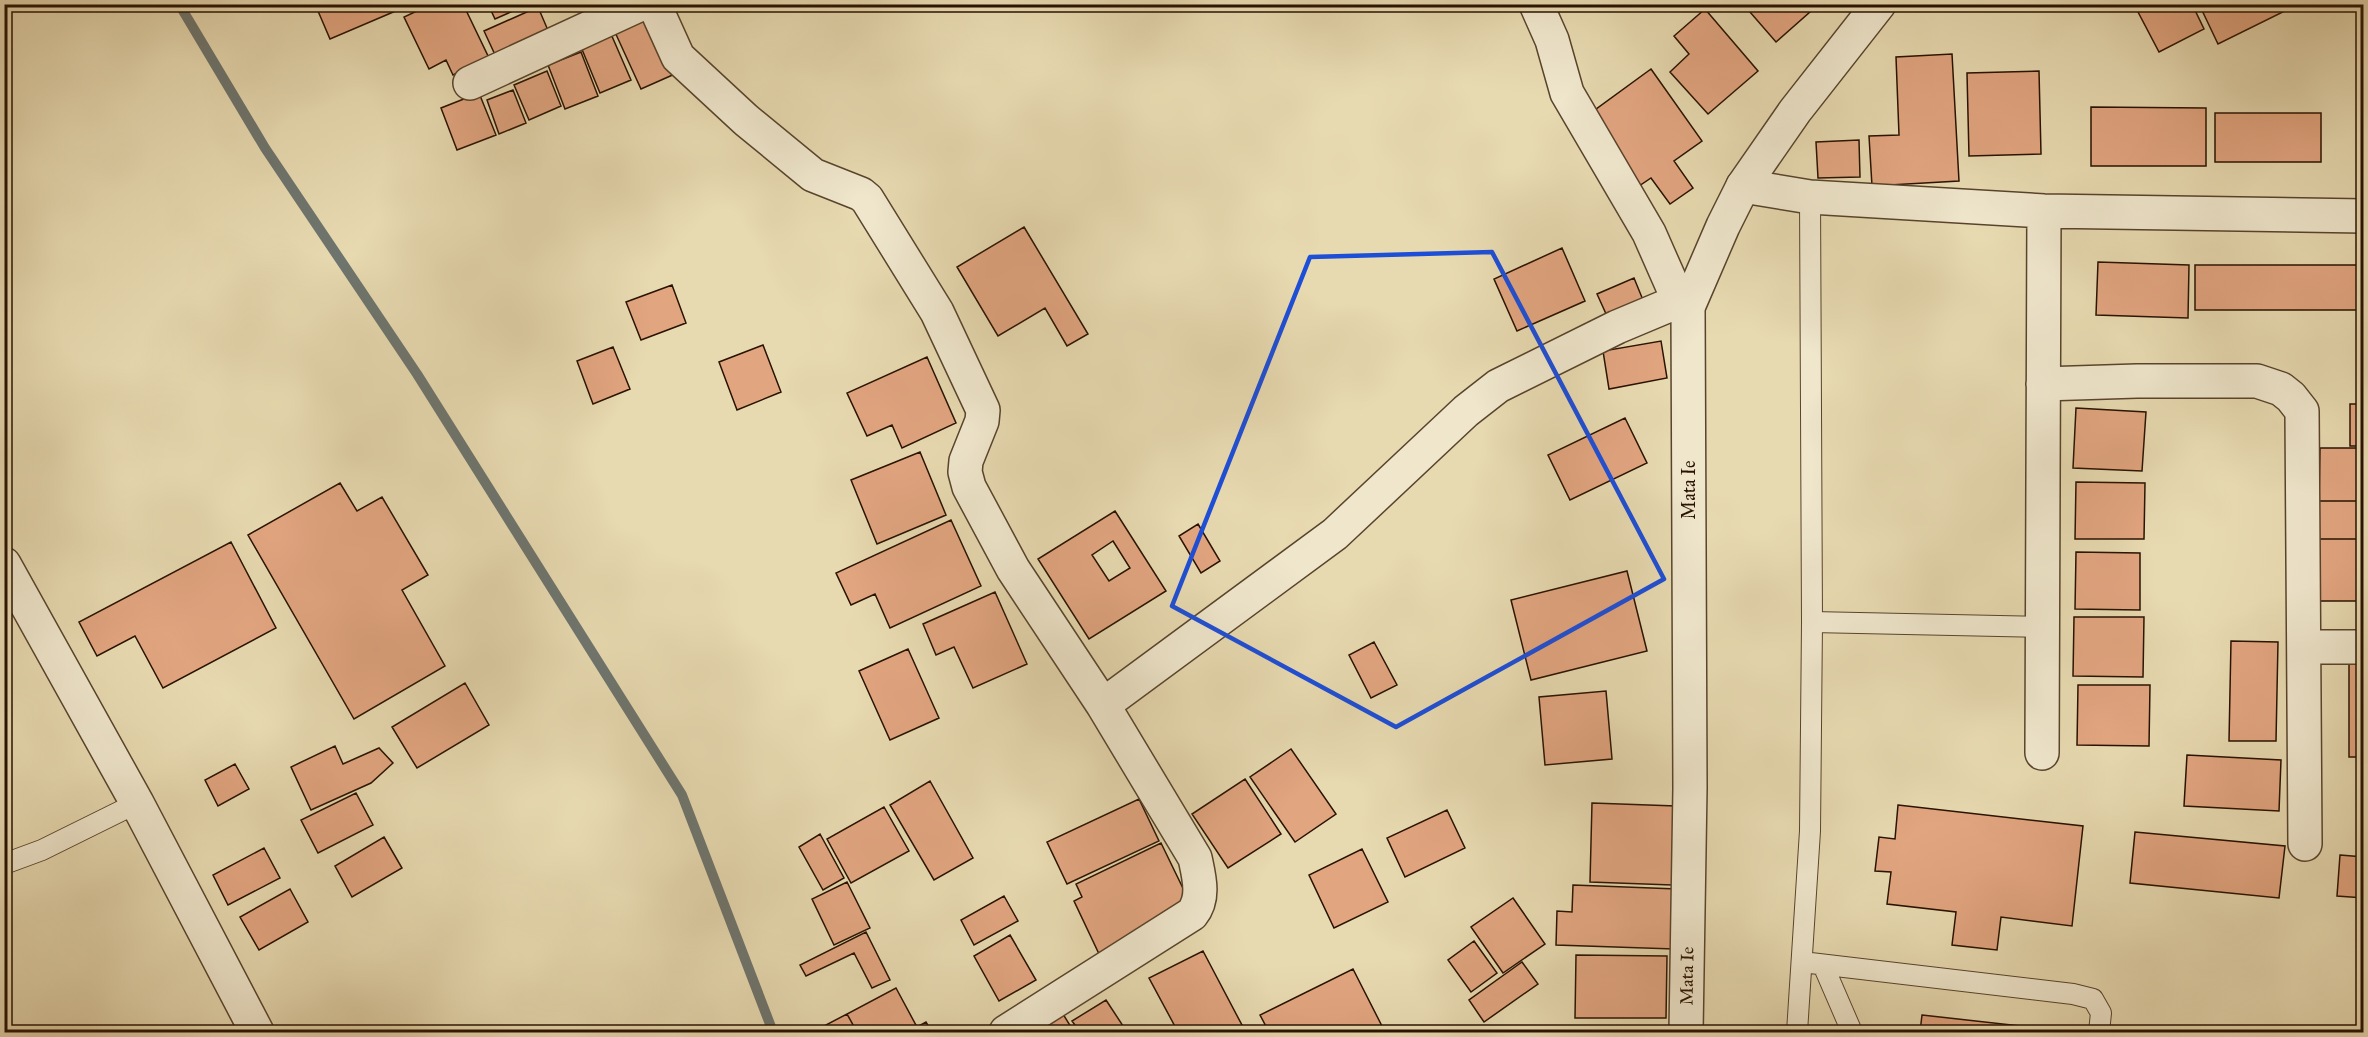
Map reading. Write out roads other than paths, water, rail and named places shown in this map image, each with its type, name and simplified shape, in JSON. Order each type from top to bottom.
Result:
[{"type":"street","points":[[470,83],[641,4]]},
{"type":"street","points":[[654,4],[678,57],[746,120],[813,175],[861,194],[867,200],[936,312],[982,410],[982,421],[966,461],[965,472],[969,488],[1013,569],[1103,705],[1195,858],[1200,885],[1197,908],[1192,914],[1006,1032]]},
{"type":"street","points":[[1103,705],[1335,534],[1466,411],[1498,386],[1597,337],[1684,304],[1649,233],[1567,93],[1552,40],[1536,4]]},
{"type":"street","name":"Mata Ie","points":[[1686,1032],[1690,788],[1684,304],[1743,186],[1795,111],[1879,4]]},
{"type":"street","points":[[1743,186],[1809,197],[2044,210],[2364,216]]},
{"type":"street","points":[[2042,753],[2044,210]]},
{"type":"street","points":[[2043,384],[2257,381],[2281,389],[2291,397],[2301,411],[2306,833]]},
{"type":"street","points":[[4,564],[137,803],[256,1032]]},
{"type":"street","points":[[2305,647],[2364,647]]},
{"type":"lane","points":[[1797,1032],[1810,831],[1812,622],[1809,197]]},
{"type":"lane","points":[[1812,622],[2042,627]]},
{"type":"lane","points":[[4,864],[42,850],[137,803]]},
{"type":"lane","points":[[1802,962],[2073,994],[2093,999],[2101,1013],[2099,1032]]},
{"type":"lane","points":[[1823,965],[1852,1032]]},
{"type":"waterway","points":[[179,4],[265,148],[417,374],[682,795],[773,1032]]}]
